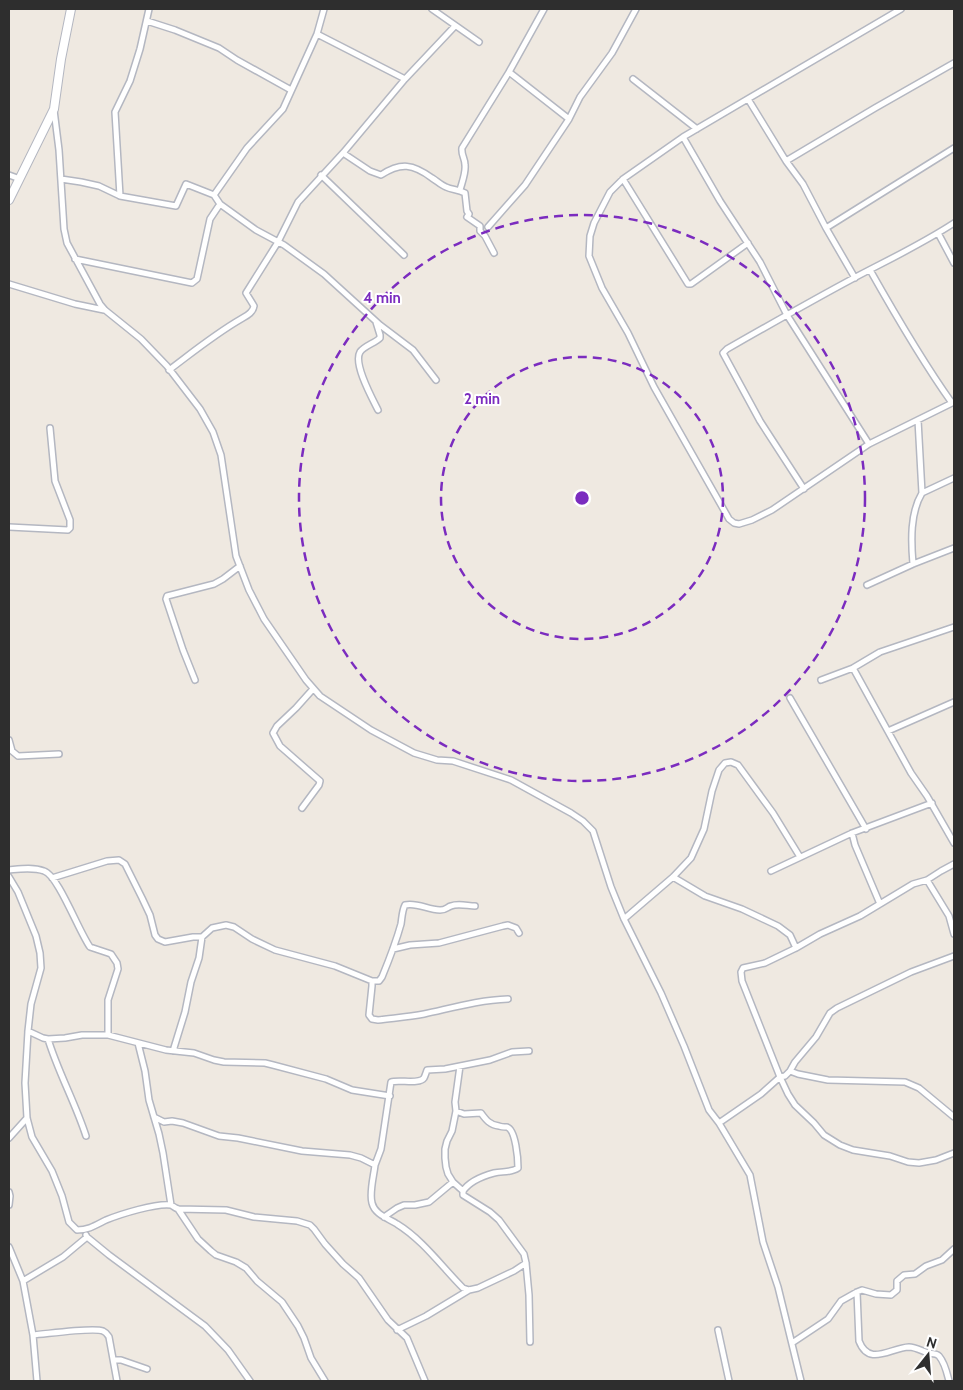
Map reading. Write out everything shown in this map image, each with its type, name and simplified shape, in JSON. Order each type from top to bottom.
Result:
[{"type":"street","points":[[9,200],[54,109],[71,9]]},
{"type":"street","points":[[120,196],[115,112],[130,81],[150,9]]},
{"type":"street","points":[[214,195],[247,148],[283,109],[317,34],[323,9]]},
{"type":"street","points":[[432,9],[479,42]]},
{"type":"street","points":[[460,190],[466,167],[461,154],[462,148],[509,72],[544,9]]},
{"type":"street","points":[[488,227],[524,185],[569,119],[580,97],[612,53],[636,9]]},
{"type":"street","points":[[870,270],[934,378],[953,403],[869,444],[772,510],[739,524],[729,519],[654,387],[628,332],[602,288],[590,256],[590,236],[594,223],[610,192],[623,179],[683,137],[901,9]]},
{"type":"street","points":[[147,21],[219,48],[292,90]]},
{"type":"street","points":[[169,370],[221,330],[252,311],[254,306],[246,293],[278,242],[298,202],[343,153],[405,79],[456,26]]},
{"type":"street","points":[[317,34],[405,79]]},
{"type":"street","points":[[786,161],[954,63]]},
{"type":"street","points":[[509,72],[569,119]]},
{"type":"street","points":[[633,79],[697,129]]},
{"type":"street","points":[[748,99],[786,161],[803,184],[855,278]]},
{"type":"street","points":[[54,109],[57,123],[64,229],[67,243],[104,310],[140,338],[169,370],[200,409],[213,432],[222,455],[236,556],[249,590],[264,619],[306,680],[320,696],[371,730],[414,753],[436,760],[453,761],[512,780],[571,813],[593,831],[611,887],[624,919],[661,993],[709,1110],[720,1123],[750,1175],[763,1242],[778,1287],[802,1381]]},
{"type":"street","points":[[683,137],[720,200],[760,262],[787,314],[869,444]]},
{"type":"street","points":[[826,228],[954,148]]},
{"type":"street","points":[[343,153],[370,171],[381,175],[391,169],[417,167],[446,187],[460,190],[464,193],[469,214],[467,217],[480,226],[480,232],[485,236],[494,253]]},
{"type":"street","points":[[9,175],[20,179]]},
{"type":"street","points":[[321,175],[404,255]]},
{"type":"street","points":[[62,179],[99,186],[120,196],[176,206],[186,184],[214,195],[220,204],[256,230],[284,245],[324,274],[375,320],[413,350],[436,380]]},
{"type":"street","points":[[623,179],[688,284],[698,279],[748,243]]},
{"type":"street","points":[[76,259],[192,283],[197,279],[210,219],[220,204]]},
{"type":"street","points":[[804,489],[760,421],[722,353],[787,314],[902,254],[954,222]]},
{"type":"street","points":[[938,233],[954,263]]},
{"type":"street","points":[[9,284],[75,304],[104,310]]},
{"type":"street","points":[[375,320],[380,338],[363,350],[359,354],[359,358],[361,374],[378,410]]},
{"type":"street","points":[[913,564],[913,523],[917,502],[922,493],[918,420]]},
{"type":"street","points":[[9,527],[68,530],[70,528],[70,520],[55,481],[50,428]]},
{"type":"street","points":[[922,493],[954,478]]},
{"type":"street","points":[[867,585],[954,548]]},
{"type":"street","points":[[195,680],[166,599],[167,596],[214,584],[240,566]]},
{"type":"street","points":[[821,680],[853,668],[880,652],[954,627]]},
{"type":"street","points":[[853,668],[911,772],[932,803],[954,843]]},
{"type":"street","points":[[302,808],[320,782],[280,746],[273,734],[277,726],[313,689]]},
{"type":"street","points":[[790,698],[866,829]]},
{"type":"street","points":[[888,730],[954,702]]},
{"type":"street","points":[[9,740],[12,752],[18,756],[59,754]]},
{"type":"street","points":[[624,919],[673,877],[691,858],[707,818],[716,775],[725,763],[731,762],[738,765],[773,813],[800,857]]},
{"type":"street","points":[[771,871],[852,833],[932,803]]},
{"type":"street","points":[[852,833],[855,845],[880,904]]},
{"type":"street","points":[[52,878],[107,861],[119,860],[125,864],[142,898],[158,939],[165,942],[193,937],[202,938]]},
{"type":"street","points":[[954,864],[927,880],[913,884],[860,916],[820,934],[765,964],[744,968],[741,972],[742,980],[780,1077],[795,1105],[824,1135],[840,1146],[890,1156],[908,1162],[936,1160],[954,1153]]},
{"type":"street","points":[[9,870],[29,869],[46,871],[52,878],[90,947],[111,954],[117,963],[118,969],[108,1000],[108,1035]]},
{"type":"street","points":[[9,877],[18,892],[36,936],[40,952],[41,968],[31,1004],[28,1031],[25,1083],[27,1118],[32,1138],[56,1179],[69,1222],[77,1230],[85,1230],[124,1214],[150,1207],[171,1205],[178,1209],[198,1239],[211,1251],[246,1268],[282,1302],[298,1326],[311,1358],[325,1381]]},
{"type":"street","points":[[673,877],[705,896],[742,909],[778,926],[790,935],[796,948]]},
{"type":"street","points":[[927,880],[949,916],[954,934]]},
{"type":"street","points":[[173,1050],[199,958],[202,938],[212,928],[226,925],[234,927],[252,939],[275,950],[336,966],[372,981],[379,981],[393,949],[405,905],[411,904],[441,910],[456,905],[475,906]]},
{"type":"street","points":[[393,949],[410,945],[439,943],[508,925],[516,928],[519,934]]},
{"type":"street","points":[[720,1123],[761,1094],[780,1077],[785,1076],[816,1036],[830,1013],[837,1008],[911,972],[954,956]]},
{"type":"street","points":[[372,981],[369,1015],[372,1019],[378,1020],[423,1014],[491,999],[508,999]]},
{"type":"street","points":[[28,1031],[43,1038],[108,1035],[166,1050],[194,1052],[224,1062],[265,1063],[326,1079],[352,1090],[390,1096]]},
{"type":"street","points":[[48,1038],[53,1056],[78,1112],[86,1136]]},
{"type":"street","points":[[138,1043],[145,1071],[149,1100],[159,1134],[171,1205]]},
{"type":"street","points":[[469,1290],[463,1288],[415,1238],[375,1210],[372,1203],[375,1164],[381,1149],[391,1082],[394,1080],[408,1082],[421,1080],[424,1078],[427,1070],[445,1069],[490,1060],[512,1052],[529,1052]]},
{"type":"street","points":[[460,1066],[455,1102],[456,1111],[445,1149],[446,1167],[453,1182],[463,1191],[463,1195],[499,1220],[524,1254],[530,1342]]},
{"type":"street","points":[[790,1071],[828,1080],[905,1082],[919,1088],[953,1114]]},
{"type":"street","points":[[456,1111],[464,1114],[480,1113],[486,1121],[493,1125],[511,1129],[518,1162],[518,1168],[513,1171],[494,1173],[483,1177],[468,1184],[463,1191]]},
{"type":"street","points":[[154,1117],[164,1122],[172,1121],[219,1136],[302,1151],[350,1155],[375,1164]]},
{"type":"street","points":[[9,1138],[27,1118]]},
{"type":"street","points":[[159,1134],[164,1122]]},
{"type":"street","points":[[384,1216],[404,1205],[429,1202],[453,1182]]},
{"type":"street","points":[[9,1192],[9,1205]]},
{"type":"street","points":[[178,1209],[226,1210],[254,1217],[297,1221],[310,1225],[343,1264],[359,1278],[388,1320],[407,1338],[425,1381]]},
{"type":"street","points":[[85,1230],[87,1237],[110,1256],[204,1326],[228,1350],[250,1381]]},
{"type":"street","points":[[23,1281],[63,1257],[87,1237]]},
{"type":"street","points":[[9,1247],[23,1281],[33,1335],[37,1381]]},
{"type":"street","points":[[792,1343],[828,1319],[841,1302],[857,1292],[862,1290],[876,1294],[891,1295],[897,1290],[897,1281],[900,1277],[915,1274],[926,1266],[938,1262],[954,1249]]},
{"type":"street","points":[[397,1330],[426,1316],[469,1290],[478,1288],[514,1271],[526,1263]]},
{"type":"street","points":[[857,1292],[858,1340],[865,1352],[872,1354],[884,1353],[910,1347],[934,1354],[938,1356],[946,1370],[949,1381]]},
{"type":"street","points":[[33,1335],[88,1330],[106,1332],[109,1337],[117,1381]]},
{"type":"street","points":[[718,1330],[729,1381]]},
{"type":"street","points":[[114,1360],[121,1360],[147,1369]]}]
